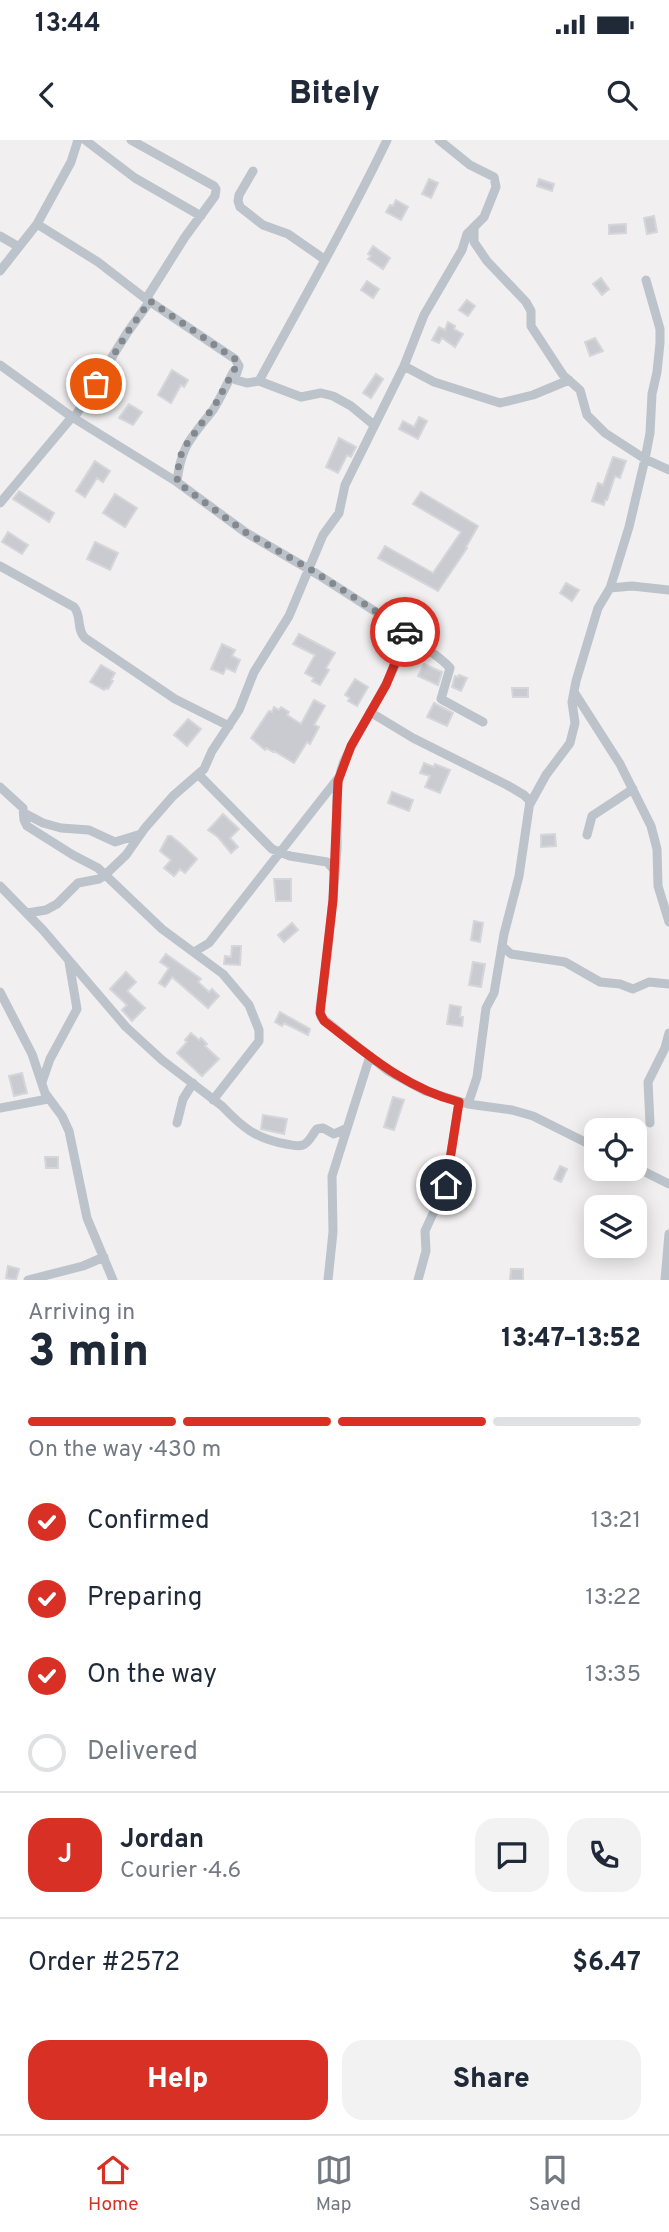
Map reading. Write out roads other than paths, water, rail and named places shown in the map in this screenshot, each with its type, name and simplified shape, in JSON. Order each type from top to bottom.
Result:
[{"type":"street","points":[[0,271],[37,224],[71,162],[78,140]]},
{"type":"street","points":[[85,140],[135,178],[201,216]]},
{"type":"street","points":[[0,503],[73,417],[185,237],[215,196],[214,186],[131,140]]},
{"type":"street","points":[[260,381],[358,200],[387,140]]},
{"type":"street","points":[[27,913],[46,910],[57,904],[78,883],[99,879],[126,855],[177,792],[199,775],[239,710],[254,672],[289,616],[323,535],[339,513],[345,485],[404,366],[424,315],[462,250],[467,234],[484,217],[493,196],[495,178],[470,165],[439,140]]},
{"type":"street","points":[[253,171],[239,195],[237,201],[240,207],[264,225],[288,234],[324,259]]},
{"type":"street","points":[[37,224],[98,262],[238,363]]},
{"type":"street","points":[[475,226],[474,242],[486,261],[526,302],[531,311],[531,326],[563,375],[580,390],[586,413],[605,433],[645,459],[669,470]]},
{"type":"street","points":[[0,236],[19,247]]},
{"type":"street","points":[[418,1280],[426,1251],[425,1231],[446,1185],[464,1103],[477,1077],[484,1014],[494,993],[519,876],[530,804],[546,775],[570,743],[575,723],[573,691],[598,608],[610,588],[629,527],[645,459],[650,433],[652,394],[665,342],[646,280]]},
{"type":"street","points":[[238,363],[234,378],[236,380],[247,383],[260,381],[301,397],[321,393],[333,396],[351,406],[374,425]]},
{"type":"street","points":[[177,482],[183,449],[215,405],[238,363]]},
{"type":"street","points":[[0,365],[73,417],[177,482],[245,532],[310,569],[402,628],[450,668],[441,699],[483,722]]},
{"type":"street","points":[[404,366],[434,382],[500,402],[533,395],[569,380]]},
{"type":"street","points":[[0,566],[74,607],[78,612],[80,631],[85,638],[132,671],[175,699],[229,726]]},
{"type":"street","points":[[610,588],[632,586],[669,590]]},
{"type":"street","points":[[405,633],[405,642],[386,685],[351,746],[340,776],[332,914],[320,1013],[324,1021],[388,1071],[425,1091],[464,1103],[533,1116],[584,1142]]},
{"type":"street","points":[[573,691],[620,764],[651,826],[657,849],[659,886],[669,922]]},
{"type":"street","points":[[370,712],[413,738],[463,761],[524,795],[530,804]]},
{"type":"street","points":[[199,775],[264,843],[290,856],[327,862],[335,871]]},
{"type":"street","points":[[194,953],[209,943],[340,776]]},
{"type":"street","points":[[0,787],[23,808],[27,827],[98,868],[162,929],[223,975],[249,1005],[260,1034],[256,1046],[213,1100]]},
{"type":"street","points":[[587,835],[593,816],[633,789]]},
{"type":"street","points":[[24,813],[43,823],[61,828],[89,830],[115,842],[141,834]]},
{"type":"street","points":[[0,886],[27,913],[126,1027],[248,1131],[275,1142],[300,1145],[309,1140],[317,1129],[323,1128],[334,1134],[347,1128]]},
{"type":"street","points":[[502,946],[510,954],[565,962],[605,984],[620,984],[633,989],[649,982],[669,984]]},
{"type":"street","points":[[41,1083],[50,1059],[77,1009],[68,960]]},
{"type":"street","points":[[0,992],[32,1054],[48,1099],[62,1116],[69,1131],[88,1218],[113,1280]]},
{"type":"street","points":[[650,1122],[648,1082],[665,1048],[669,1033]]},
{"type":"street","points":[[328,1280],[333,1232],[331,1182],[370,1056]]},
{"type":"street","points":[[177,1123],[183,1099],[192,1083]]},
{"type":"street","points":[[0,1108],[48,1099]]},
{"type":"street","points":[[647,1173],[666,1183],[669,1193]]},
{"type":"street","points":[[665,1280],[669,1234]]},
{"type":"street","points":[[28,1280],[83,1266],[104,1257]]}]
